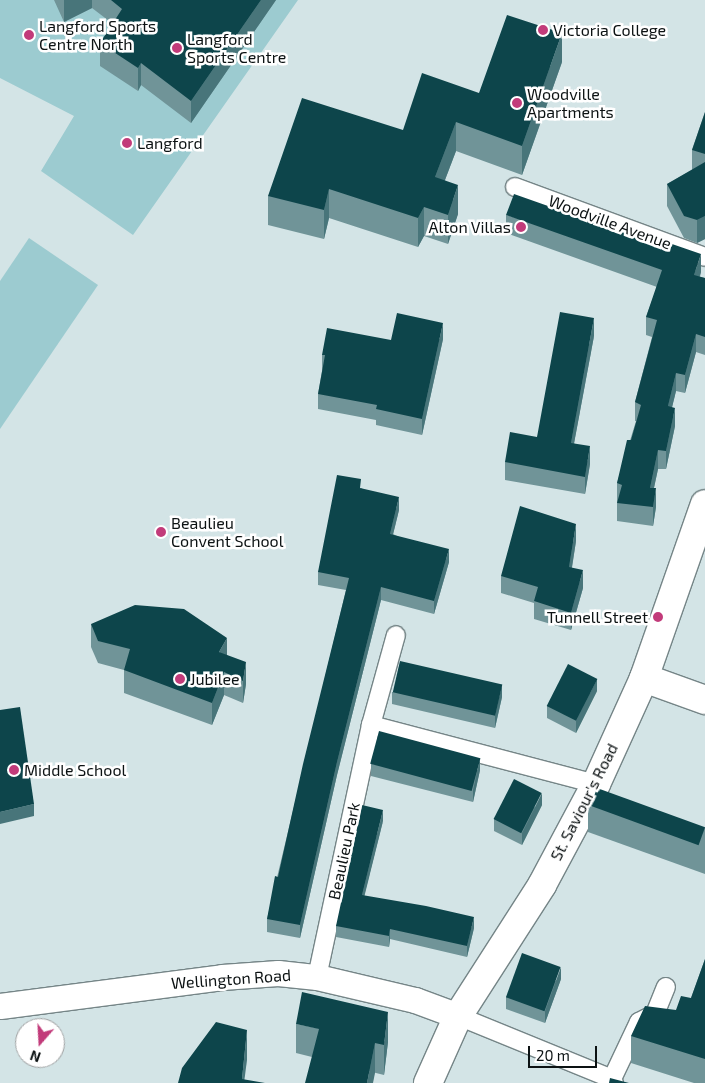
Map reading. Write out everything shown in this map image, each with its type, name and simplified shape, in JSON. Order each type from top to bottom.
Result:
[{"type":"main road","name":"St. Saviour's Road","points":[[428,1083],[458,1016],[542,885],[596,784],[644,678],[698,545],[705,504]]},
{"type":"main road","points":[[644,678],[705,700]]},
{"type":"main road","name":"Wellington Road","points":[[0,1006],[222,977],[278,973],[317,976],[415,1000],[458,1016]]},
{"type":"street","name":"Woodville Avenue","points":[[515,187],[705,257]]},
{"type":"street","name":"Beaulieu Park","points":[[317,976],[371,725],[396,636]]},
{"type":"street","points":[[371,725],[596,784]]},
{"type":"street","points":[[458,1016],[613,1081],[639,1022],[655,1014],[666,987]]},
{"type":"shaded area","name":"Langford","points":[[0,0],[298,0],[133,235],[41,171],[74,116],[0,78]]},
{"type":"shaded area","points":[[29,238],[98,285],[0,429],[0,281]]},
{"type":"building","name":"Langford Sports Centre","points":[[111,0],[261,0],[191,101],[141,63],[138,68],[100,43],[122,9]]},
{"type":"building","points":[[507,15],[562,33],[522,146],[456,122],[435,177],[458,185],[448,215],[424,207],[418,218],[329,189],[324,210],[268,196],[302,98],[403,130],[422,73],[479,93]]},
{"type":"building","points":[[705,112],[705,154],[692,150]]},
{"type":"building","points":[[705,162],[705,216],[697,220],[684,216],[667,184]]},
{"type":"building","points":[[514,194],[670,249],[672,244],[701,254],[694,275],[705,278],[705,337],[696,334],[685,375],[676,373],[668,406],[675,408],[666,451],[658,450],[650,488],[656,488],[653,507],[617,503],[622,485],[617,483],[627,440],[631,440],[641,405],[635,402],[657,320],[646,317],[662,270],[506,215]]},
{"type":"building","points":[[560,312],[594,318],[571,443],[590,446],[585,477],[505,462],[510,432],[537,437]]},
{"type":"building","points":[[397,313],[443,323],[422,419],[376,409],[377,405],[318,394],[325,355],[322,355],[327,328],[391,340]]},
{"type":"building","points":[[337,475],[361,479],[360,488],[399,497],[390,534],[449,549],[434,601],[381,587],[337,762],[300,925],[267,919],[275,876],[278,877],[303,764],[349,578],[318,572]]},
{"type":"building","points":[[520,506],[576,524],[569,567],[583,570],[571,613],[534,601],[538,587],[501,576]]},
{"type":"building","name":"Jubilee","points":[[135,605],[184,609],[227,638],[219,652],[246,662],[243,681],[224,672],[212,703],[124,670],[130,649],[98,641],[91,624]]},
{"type":"building","points":[[400,661],[502,685],[495,716],[393,692]]},
{"type":"building","points":[[568,664],[597,679],[576,721],[547,706]]},
{"type":"building","name":"Middle School","points":[[20,707],[34,804],[0,812],[0,710]]},
{"type":"building","points":[[379,731],[480,758],[472,791],[370,764]]},
{"type":"building","points":[[514,779],[542,793],[521,833],[494,819]]},
{"type":"building","points":[[597,788],[705,827],[699,845],[591,806]]},
{"type":"building","points":[[362,805],[383,810],[362,895],[426,906],[474,917],[467,946],[390,929],[389,936],[336,926]]},
{"type":"building","points":[[522,953],[561,967],[544,1011],[506,997]]},
{"type":"building","points":[[705,959],[705,1059],[631,1036],[645,1006],[676,1010],[681,996],[691,998]]},
{"type":"building","points":[[302,992],[388,1012],[384,1045],[375,1043],[367,1083],[305,1083],[319,1029],[296,1024]]},
{"type":"building","points":[[216,1022],[247,1030],[242,1079],[265,1083],[178,1083],[182,1068]]},
{"type":"building","points":[[610,1078],[629,1083],[609,1083]]},
{"type":"place","name":"Victoria College","points":[[543,30]]},
{"type":"place","name":"Langford Sports Centre North","points":[[29,35]]},
{"type":"place","name":"Langford Sports Centre","points":[[177,48]]},
{"type":"place","name":"Woodville Apartments","points":[[517,103]]},
{"type":"place","name":"Langford","points":[[127,143]]},
{"type":"place","name":"Alton Villas","points":[[521,227]]},
{"type":"place","name":"Beaulieu Convent School","points":[[161,532]]},
{"type":"place","name":"Tunnell Street","points":[[658,617]]},
{"type":"place","name":"Jubilee","points":[[180,679]]},
{"type":"place","name":"Middle School","points":[[14,770]]}]
